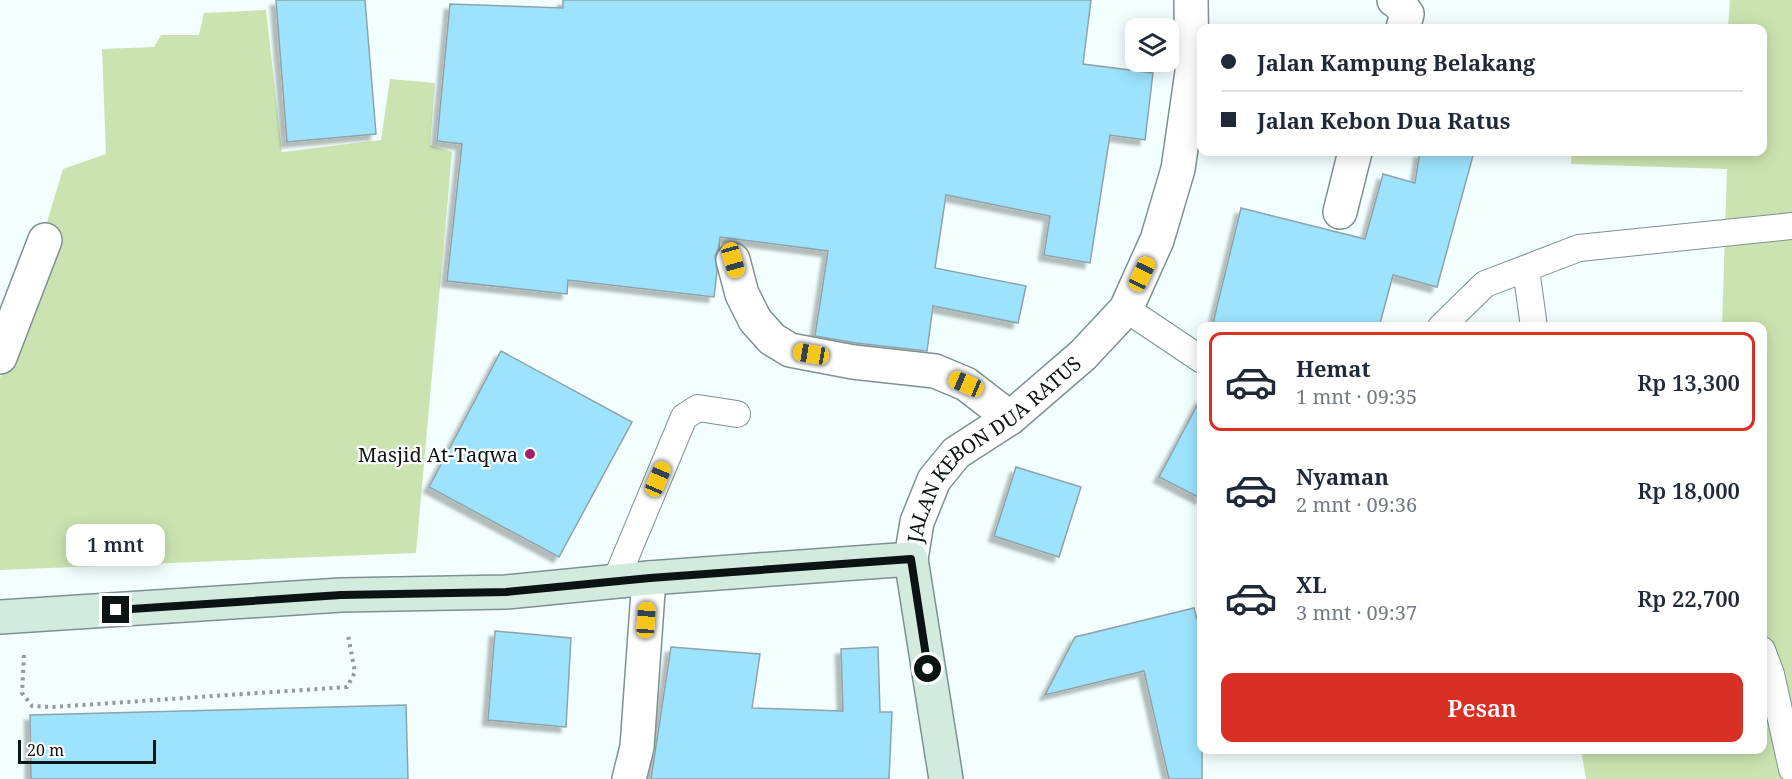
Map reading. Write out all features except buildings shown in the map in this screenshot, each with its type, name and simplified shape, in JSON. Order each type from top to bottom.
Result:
[{"type":"street","name":"JALAN KEBON DUA RATUS","points":[[13,616],[341,595],[506,592],[650,578],[911,559],[917,522],[934,480],[956,453],[1010,418],[1083,356],[1126,309],[1157,240],[1178,169],[1192,72],[1191,0]]},
{"type":"street","points":[[1394,0],[1407,14],[1404,24]]},
{"type":"street","points":[[1340,212],[1353,156]]},
{"type":"street","points":[[0,357],[45,240]]},
{"type":"street","points":[[733,260],[742,294],[755,320],[772,339],[790,350],[853,362],[935,370],[966,384],[1010,418]]},
{"type":"street","points":[[911,559],[946,779]]},
{"type":"street","points":[[629,779],[637,747],[650,578]]},
{"type":"lane","points":[[1446,322],[1485,284],[1579,248],[1792,226]]},
{"type":"lane","points":[[1526,269],[1533,322]]},
{"type":"lane","points":[[1126,309],[1197,357]]},
{"type":"lane","points":[[615,582],[684,417],[698,408],[737,414]]},
{"type":"lane","points":[[1767,663],[1792,769]]},
{"type":"path","points":[[13,616],[22,693],[32,706],[52,707],[347,687],[355,672],[341,595]]},
{"type":"green space","points":[[1730,0],[1792,0],[1792,779],[1586,779],[1582,754],[1767,754],[1767,322],[1722,322],[1727,169],[1571,164],[1571,156],[1767,156],[1767,24],[1728,24]]},
{"type":"green space","points":[[266,10],[282,152],[381,140],[390,79],[435,83],[430,145],[452,152],[416,553],[0,570],[0,378],[63,169],[106,154],[102,49],[154,47],[161,35],[199,35],[204,13]]},
{"type":"place","name":"Masjid At-Taqwa","points":[[530,454]]},
{"type":"route","points":[[116,610],[341,595],[506,592],[650,578],[911,559],[928,669]]}]
